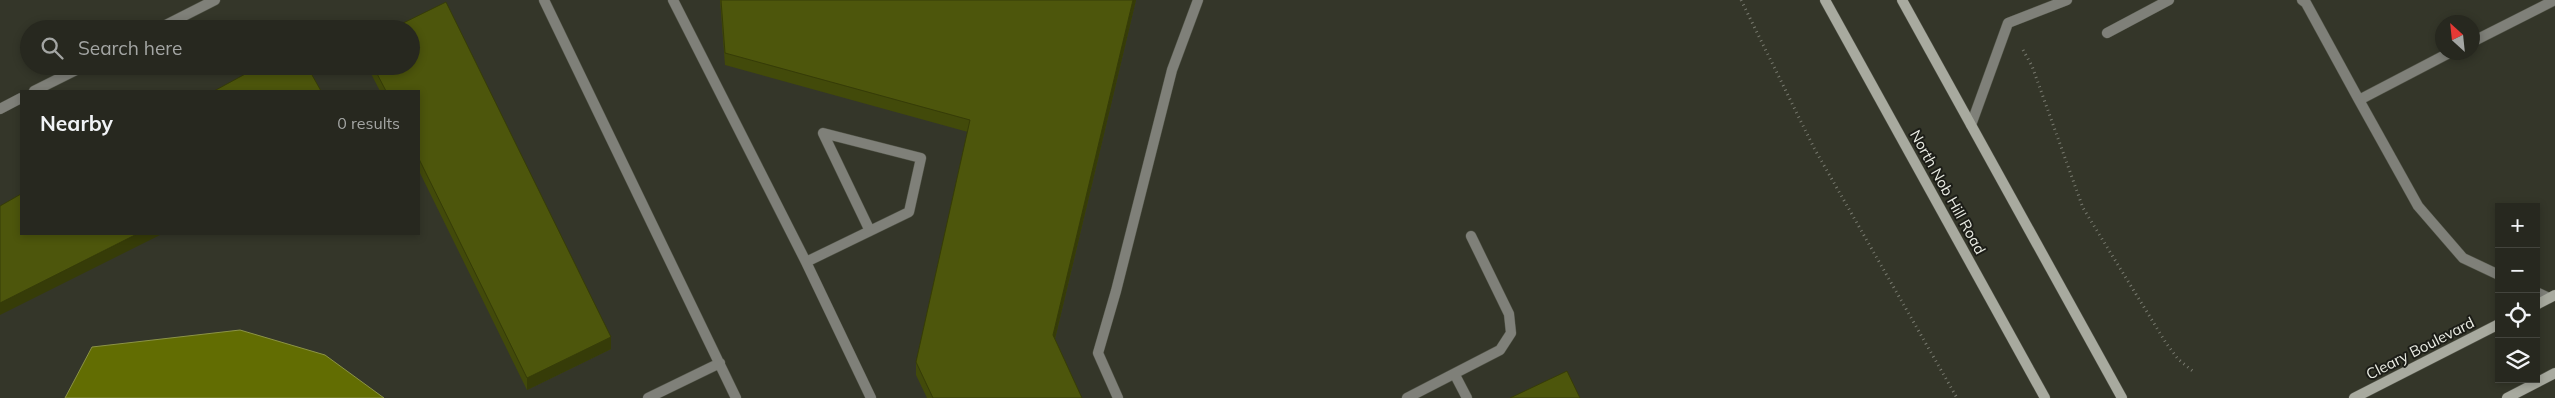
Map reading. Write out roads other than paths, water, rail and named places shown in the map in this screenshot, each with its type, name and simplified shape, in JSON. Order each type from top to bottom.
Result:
[{"type":"main road","name":"North Nob Hill Road","points":[[1825,0],[2045,398]]},
{"type":"main road","points":[[1902,0],[2122,398]]},
{"type":"main road","points":[[2540,303],[2552,297]]},
{"type":"main road","name":"Cleary Boulevard","points":[[2354,398],[2495,326]]},
{"type":"main road","points":[[2507,398],[2555,374]]},
{"type":"lane","points":[[176,20],[215,0]]},
{"type":"lane","points":[[544,0],[736,398]]},
{"type":"lane","points":[[673,0],[806,262],[871,398]]},
{"type":"lane","points":[[1118,398],[1098,353],[1116,291],[1172,70],[1198,0]]},
{"type":"lane","points":[[1971,125],[2008,23],[2067,0]]},
{"type":"lane","points":[[2107,33],[2169,0]]},
{"type":"lane","points":[[2302,0],[2306,3],[2418,206],[2463,258],[2495,272]]},
{"type":"lane","points":[[2480,38],[2555,0]]},
{"type":"lane","points":[[2359,100],[2436,60]]},
{"type":"lane","points":[[36,90],[66,75]]},
{"type":"lane","points":[[0,109],[20,99]]},
{"type":"lane","points":[[806,262],[870,231],[909,212],[920,158],[823,133],[870,231]]},
{"type":"lane","points":[[1407,398],[1455,375],[1500,350],[1511,333],[1509,314],[1472,236]]},
{"type":"lane","points":[[2539,293],[2552,297]]},
{"type":"lane","points":[[648,398],[720,363]]},
{"type":"lane","points":[[1455,375],[1467,398]]}]
